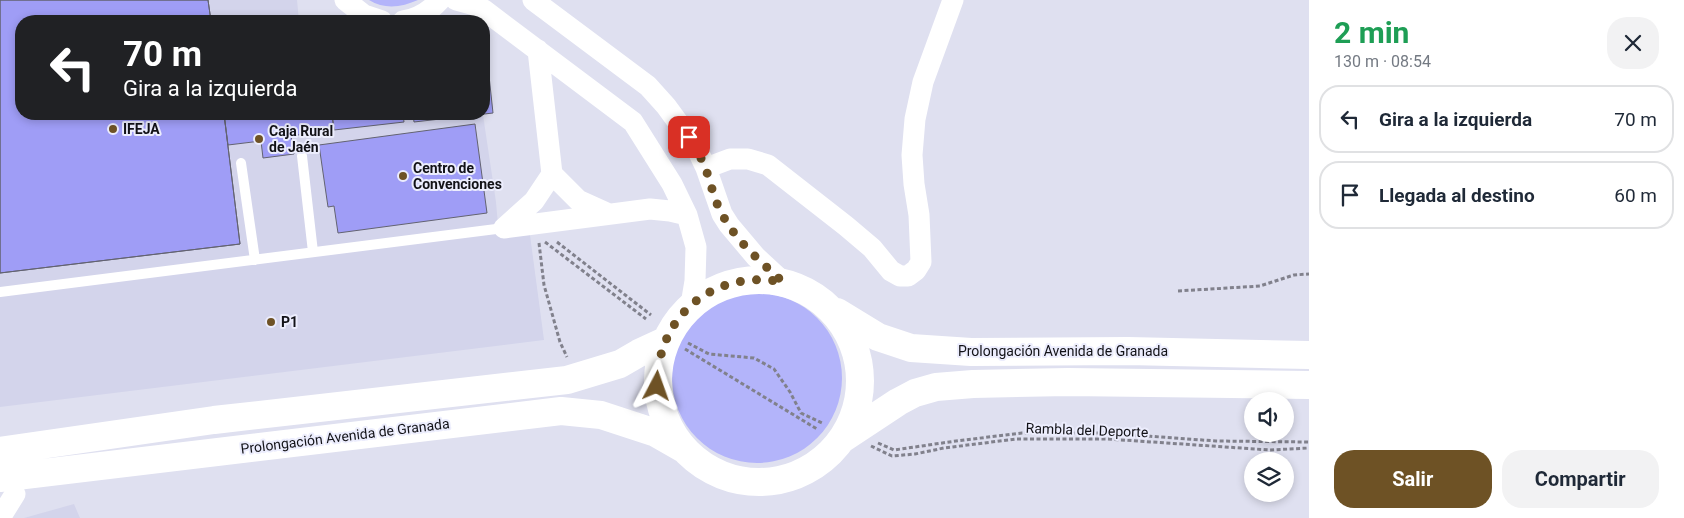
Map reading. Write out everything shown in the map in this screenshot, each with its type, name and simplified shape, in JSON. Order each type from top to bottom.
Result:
[{"type":"main road","points":[[758,279],[783,282],[807,291],[827,306],[840,320],[849,335],[856,352],[860,370],[857,406],[852,423],[845,436],[822,461],[809,469],[781,480],[766,482],[736,480],[707,468],[684,449],[670,430],[659,398],[657,381],[658,363],[677,343],[676,322],[691,305],[710,291],[734,282],[758,279]]},
{"type":"main road","name":"Prolongación Avenida de Granada","points":[[827,306],[878,337],[911,348],[971,352],[1128,351],[1309,355]]},
{"type":"main road","points":[[0,451],[214,420],[567,380],[620,364],[639,353],[677,343]]},
{"type":"main road","points":[[845,436],[898,402],[914,394],[936,387],[973,384],[1068,382],[1309,385]]},
{"type":"main road","name":"Prolongación Avenida de Granada","points":[[5,490],[120,463],[561,411],[601,415],[656,433],[684,449]]},
{"type":"street","points":[[345,0],[364,15]]},
{"type":"street","points":[[422,15],[440,0]]},
{"type":"street","points":[[456,0],[484,10],[633,122],[672,184],[687,215],[696,247],[695,281],[691,305]]},
{"type":"street","points":[[533,0],[648,86],[666,106],[696,147],[706,168],[722,214],[729,225],[756,257],[783,282]]},
{"type":"street","points":[[706,168],[730,158],[748,159],[768,165],[872,248],[891,271],[900,276],[908,276],[916,270],[921,262],[919,215],[912,155],[915,119],[923,82],[953,0]]},
{"type":"street","points":[[538,50],[552,174],[578,200],[609,214]]},
{"type":"street","points":[[504,228],[534,201],[552,174]]},
{"type":"street","points":[[504,228],[650,209],[687,215]]},
{"type":"street","points":[[0,518],[5,490]]},
{"type":"lane","points":[[302,156],[314,252]]},
{"type":"lane","points":[[242,163],[255,260]]},
{"type":"lane","points":[[0,292],[504,228]]},
{"type":"path","points":[[550,222],[556,241],[651,315]]},
{"type":"path","points":[[570,364],[560,342],[544,285],[538,237],[646,319]]},
{"type":"path","points":[[1178,291],[1260,286],[1294,275],[1309,274]]},
{"type":"path","points":[[677,343],[817,429]]},
{"type":"path","name":"Rambla del Deporte","points":[[677,343],[709,354],[754,358],[774,369],[802,413],[845,436],[892,456],[1016,439],[1108,439],[1270,450],[1309,448]]},
{"type":"path","name":"Rambla del Deporte","points":[[874,441],[894,450],[917,448],[956,440],[1022,433],[1104,433],[1216,440],[1309,442]]},
{"type":"shaded area","points":[[0,0],[297,0],[298,15],[15,15],[15,120],[484,120],[499,236],[530,235],[544,340],[0,407]]},
{"type":"shaded area","points":[[369,0],[418,0],[406,4],[387,6]]},
{"type":"shaded area","points":[[490,85],[493,113],[490,114]]},
{"type":"shaded area","points":[[765,293],[790,299],[811,312],[823,324],[839,353],[842,378],[841,395],[836,411],[823,432],[811,444],[782,460],[749,463],[724,457],[703,444],[691,432],[675,403],[672,370],[678,345],[691,324],[703,312],[732,296]]},
{"type":"shaded area","points":[[74,504],[80,518],[24,518]]},
{"type":"building","name":"IFEJA","points":[[0,0],[208,0],[210,15],[15,15],[15,120],[225,120],[240,244],[0,273]]},
{"type":"building","name":"IFEJA","points":[[0,0],[208,0],[210,15],[15,15],[15,120],[225,120],[240,244],[0,273]]},
{"type":"building","points":[[490,85],[493,113],[490,113]]},
{"type":"building","name":"Caja Rural de Jaén","points":[[225,120],[333,120],[334,130],[291,136],[294,154],[263,158],[261,141],[228,145]]},
{"type":"building","points":[[333,120],[404,120],[404,122],[334,130]]},
{"type":"building","points":[[414,120],[432,120],[414,122]]},
{"type":"building","name":"Centro de Convenciones","points":[[475,124],[487,213],[338,233],[334,206],[328,207],[319,145]]},
{"type":"place","name":"IFEJA","points":[[113,129]]},
{"type":"place","name":"Caja Rural de Jaén","points":[[259,139]]},
{"type":"place","name":"Centro de Convenciones","points":[[403,176]]},
{"type":"place","name":"P1","points":[[271,322]]},
{"type":"route","points":[[657,386],[658,363],[665,341],[676,322],[691,305],[710,291],[734,282],[758,279],[783,282],[756,257],[729,225],[715,197],[706,168],[689,137]]}]
